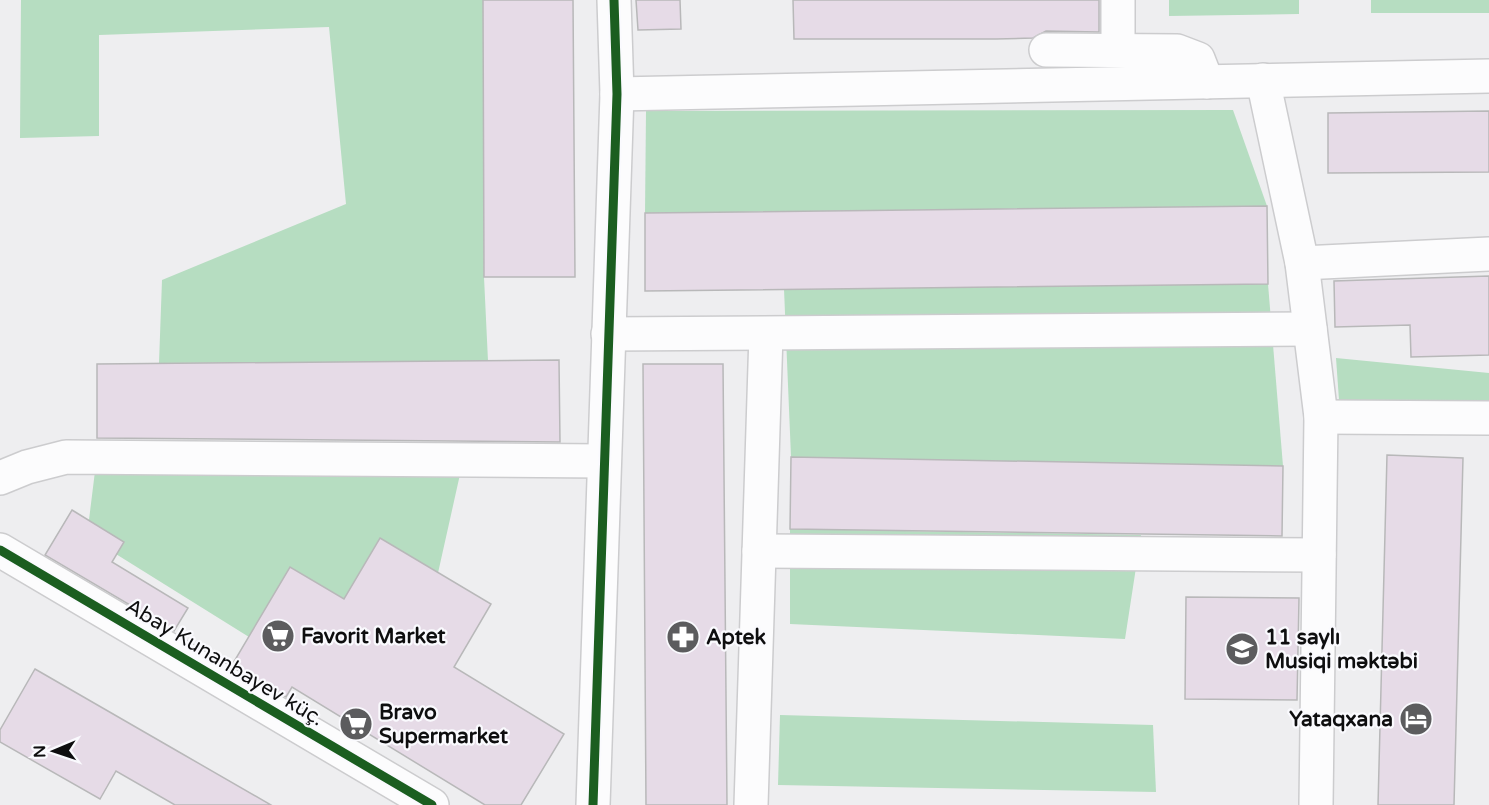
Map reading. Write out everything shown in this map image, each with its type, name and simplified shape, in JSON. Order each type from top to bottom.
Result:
[{"type":"street","points":[[593,805],[617,94],[614,0]]},
{"type":"street","points":[[1118,0],[1118,50]]},
{"type":"street","points":[[1046,50],[1177,51],[1198,59],[1207,82]]},
{"type":"street","points":[[617,94],[1489,76]]},
{"type":"street","points":[[1263,80],[1302,263],[1321,417],[1316,805]]},
{"type":"street","points":[[1302,263],[1489,254]]},
{"type":"street","points":[[608,334],[1310,329]]},
{"type":"street","points":[[751,805],[766,334]]},
{"type":"street","points":[[1321,417],[1489,418]]},
{"type":"street","points":[[0,478],[27,466],[66,457],[603,461]]},
{"type":"street","name":"Abay Kunanbayev küç.","points":[[0,550],[432,805]]},
{"type":"street","points":[[759,551],[1319,555]]},
{"type":"green space","points":[[21,0],[483,0],[484,277],[488,361],[159,363],[162,280],[346,204],[329,27],[99,35],[99,136],[20,138]]},
{"type":"green space","points":[[1169,0],[1299,0],[1299,14],[1169,16]]},
{"type":"green space","points":[[1371,0],[1489,0],[1489,13],[1371,13]]},
{"type":"green space","points":[[1233,110],[1267,206],[645,213],[646,111]]},
{"type":"green space","points":[[1268,284],[1283,466],[791,457],[784,289]]},
{"type":"green space","points":[[1336,358],[1489,373],[1489,400],[1339,400]]},
{"type":"green space","points":[[465,452],[438,573],[380,538],[344,599],[290,567],[249,637],[87,536],[97,455]]},
{"type":"green space","points":[[790,529],[1141,535],[1125,639],[790,624]]},
{"type":"green space","points":[[780,715],[1153,725],[1156,792],[778,785]]},
{"type":"building","points":[[483,0],[573,0],[575,277],[484,277]]},
{"type":"building","points":[[636,0],[680,0],[681,29],[638,30]]},
{"type":"building","points":[[793,0],[1099,0],[1099,32],[1046,31],[1033,38],[996,39],[794,39]]},
{"type":"building","points":[[1489,111],[1489,172],[1328,173],[1328,113]]},
{"type":"building","points":[[1267,206],[1268,284],[645,291],[645,213]]},
{"type":"building","points":[[1489,276],[1489,355],[1411,357],[1410,325],[1335,327],[1334,281]]},
{"type":"building","points":[[559,360],[560,442],[97,438],[97,364]]},
{"type":"building","points":[[643,364],[723,364],[727,805],[646,805]]},
{"type":"building","points":[[1387,455],[1463,458],[1454,805],[1378,805]]},
{"type":"building","points":[[791,457],[1283,466],[1282,536],[790,529]]},
{"type":"building","points":[[72,510],[124,542],[112,562],[188,608],[174,631],[45,555]]},
{"type":"building","points":[[380,538],[491,604],[454,667],[564,734],[521,805],[485,805],[292,687],[286,697],[232,665],[290,567],[344,599]]},
{"type":"building","name":"11 saylı Musiqi məktəbi","points":[[1186,597],[1299,598],[1297,700],[1185,699]]},
{"type":"building","points":[[35,669],[271,805],[175,805],[116,771],[100,799],[0,742],[0,730]]},
{"type":"cycle path","points":[[593,805],[617,94],[614,0]]},
{"type":"cycle path","points":[[0,550],[432,805]]},
{"type":"place","name":"Favorit Market","points":[[278,636]]},
{"type":"place","name":"Aptek","points":[[683,637]]},
{"type":"place","name":"11 saylı Musiqi məktəbi","points":[[1242,649]]},
{"type":"place","name":"Yataqxana","points":[[1416,719]]},
{"type":"place","name":"Bravo Supermarket","points":[[356,724]]}]
